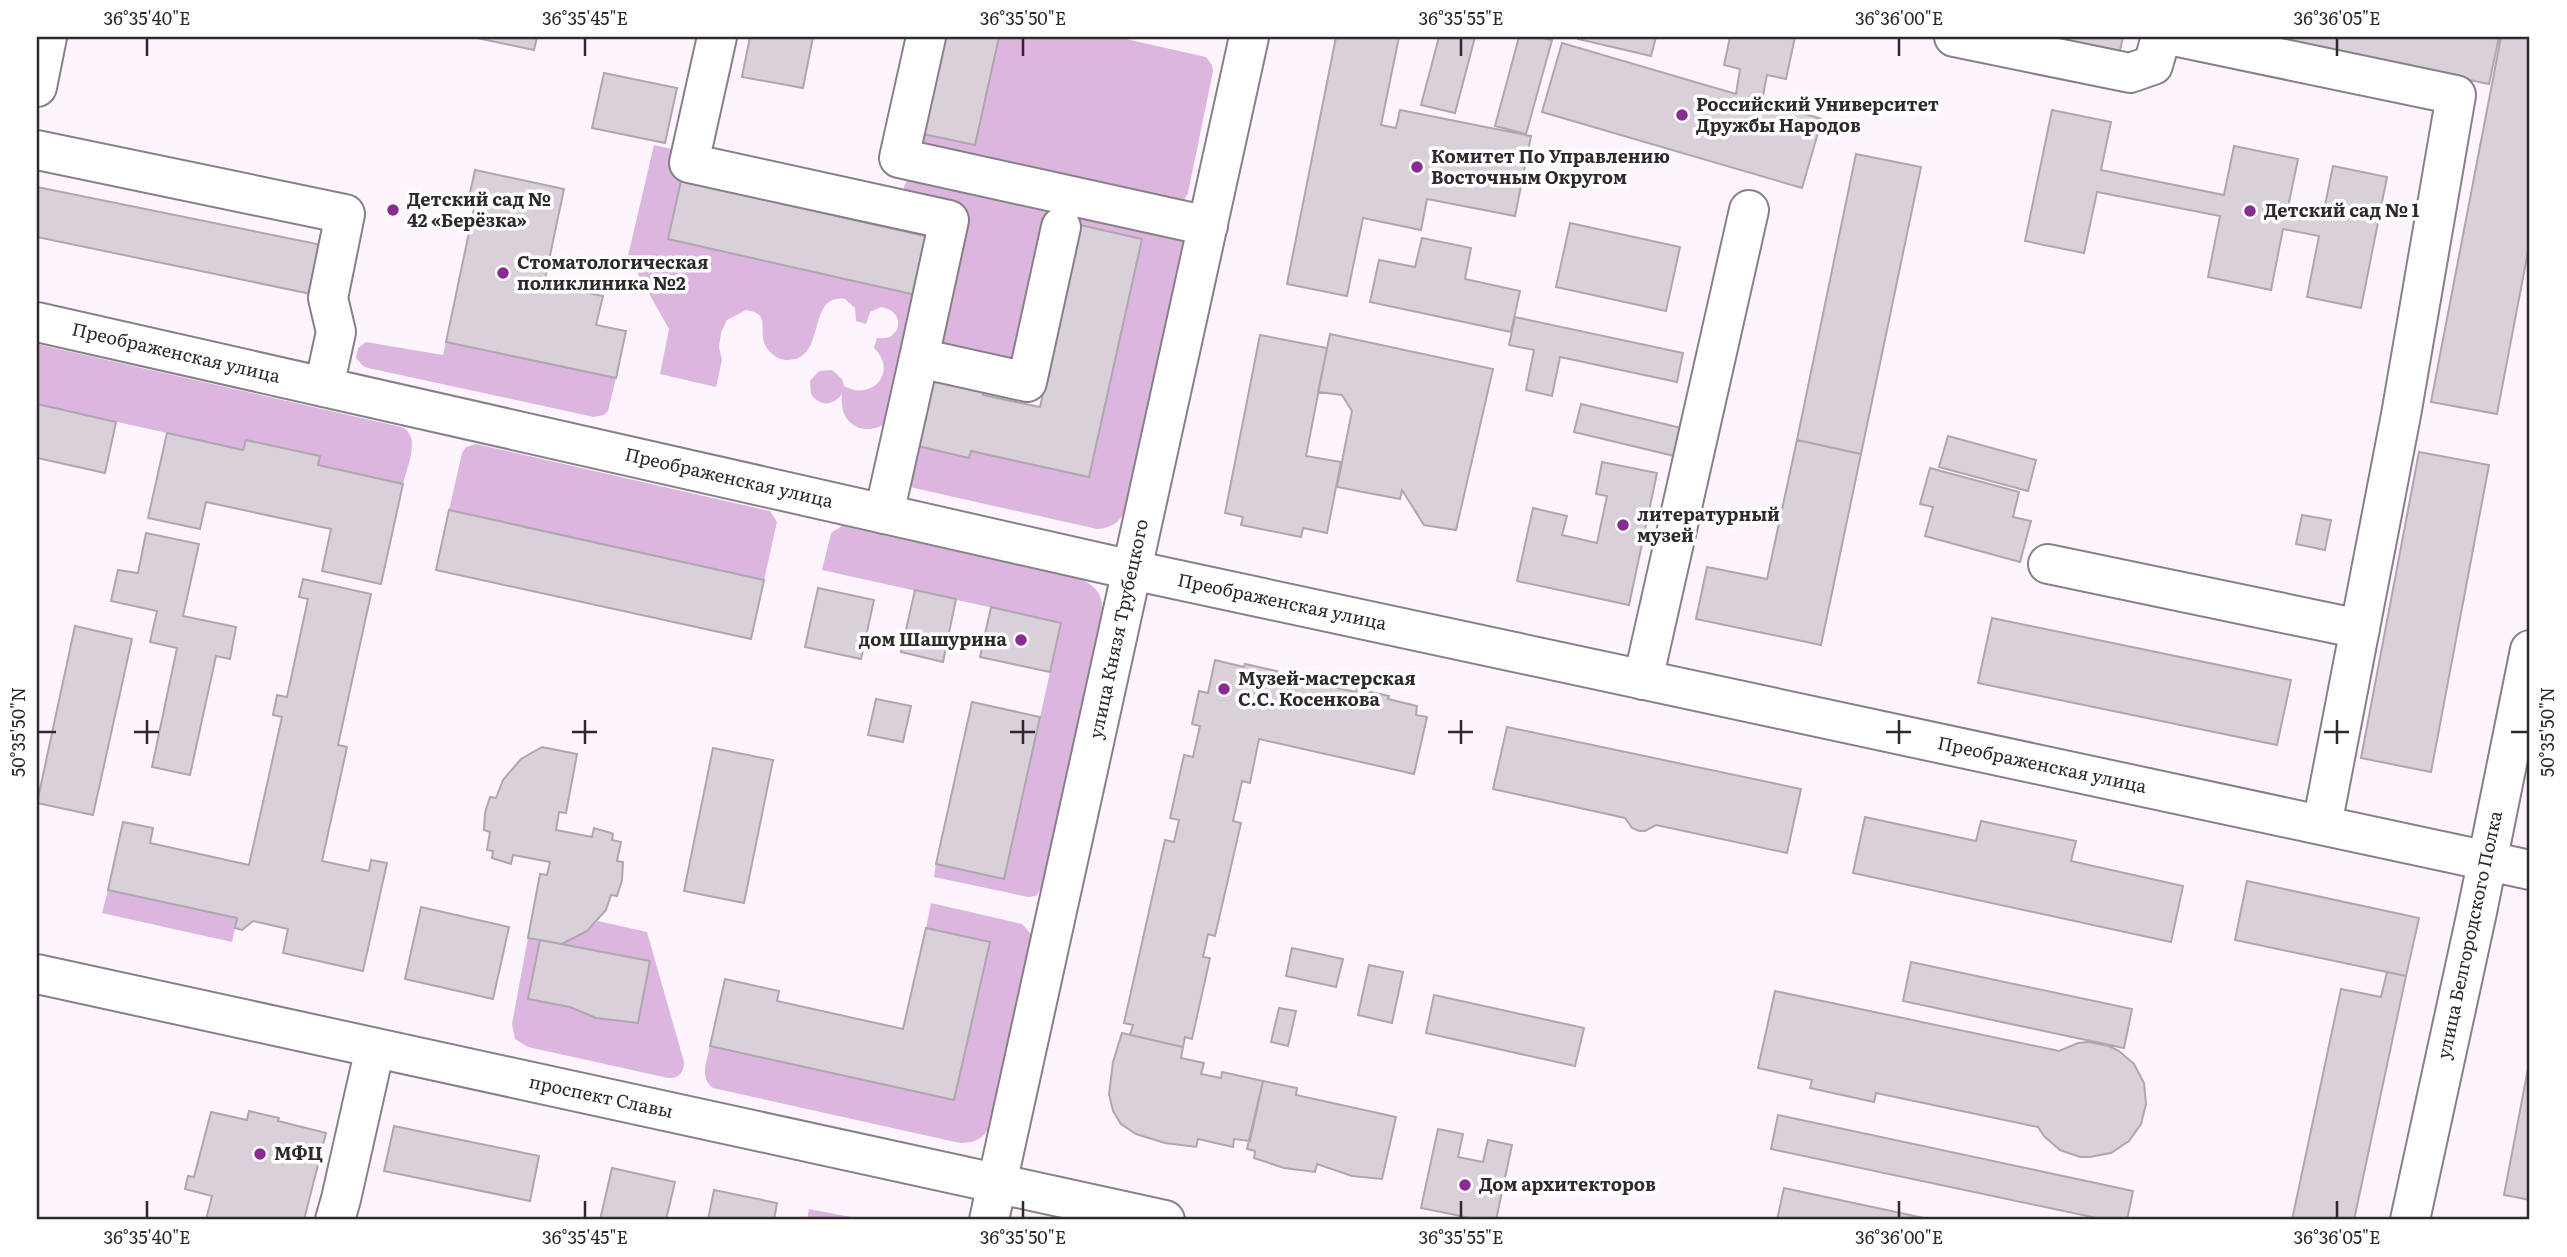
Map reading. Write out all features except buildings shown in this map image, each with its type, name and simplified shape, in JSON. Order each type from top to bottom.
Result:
[{"type":"main road","points":[[37,87],[47,37]]},
{"type":"main road","points":[[717,37],[689,163],[949,220],[884,513]]},
{"type":"main road","points":[[888,206],[926,37]]},
{"type":"main road","name":"улица Князя Трубецкого","points":[[993,1202],[1250,37]]},
{"type":"main road","points":[[1954,37],[2130,73],[2154,65],[2161,37]]},
{"type":"main road","points":[[2178,37],[2456,95],[2401,415],[2322,825]]},
{"type":"main road","points":[[37,150],[345,214],[328,298],[336,332],[324,387]]},
{"type":"main road","points":[[899,158],[1208,226]]},
{"type":"main road","points":[[1643,680],[1749,210]]},
{"type":"main road","points":[[919,358],[1027,382],[1061,227]]},
{"type":"main road","name":"Преображенская улица","points":[[37,322],[1132,569],[2530,870]]},
{"type":"main road","points":[[2048,564],[2360,629]]},
{"type":"main road","name":"улица Белгородского Полка","points":[[2410,1220],[2530,650]]},
{"type":"main road","name":"проспект Славы","points":[[37,974],[375,1048],[993,1202],[1165,1220]]},
{"type":"main road","points":[[335,1220],[375,1048]]},
{"type":"shaded area","points":[[999,37],[1117,37],[1206,57],[1213,71],[1188,193],[1183,202],[925,146],[923,134],[975,145]]},
{"type":"shaded area","points":[[654,145],[688,153],[668,238],[925,297],[891,420],[873,429],[864,429],[849,422],[842,405],[842,394],[831,403],[822,403],[811,394],[810,381],[819,371],[832,370],[842,379],[844,386],[855,390],[873,387],[883,374],[881,357],[874,348],[877,338],[885,338],[896,331],[898,320],[895,314],[881,307],[870,312],[866,324],[856,321],[855,308],[845,299],[833,300],[825,306],[813,339],[801,357],[784,360],[772,354],[764,342],[760,316],[746,310],[727,320],[721,333],[719,347],[722,360],[716,387],[660,374],[669,329],[628,256]]},
{"type":"shaded area","points":[[910,175],[1184,237],[1126,508],[1119,521],[1111,526],[1097,529],[909,486],[909,444],[969,457],[971,451],[1088,477],[1142,239],[1052,219],[1020,362],[939,346],[962,227],[904,192]]},
{"type":"shaded area","points":[[366,342],[443,355],[446,342],[616,378],[608,411],[604,415],[594,417],[368,368],[356,358],[358,348]]},
{"type":"shaded area","points":[[37,344],[401,427],[411,437],[412,444],[403,484],[318,465],[320,456],[246,440],[243,450],[37,404]]},
{"type":"shaded area","points":[[476,444],[770,511],[777,522],[764,580],[449,510],[462,453],[466,447]]},
{"type":"shaded area","points":[[842,526],[1080,579],[1094,587],[1099,595],[1102,610],[1043,886],[1036,896],[1028,897],[934,877],[936,864],[1004,879],[1061,623],[822,570],[831,533]]},
{"type":"shaded area","points":[[108,890],[237,918],[232,942],[102,913]]},
{"type":"shaded area","points":[[931,903],[1022,924],[1031,934],[990,1126],[981,1137],[960,1143],[713,1088],[709,1084],[705,1069],[710,1046],[954,1100],[989,942],[926,928]]},
{"type":"shaded area","points":[[598,921],[647,932],[684,1062],[682,1072],[678,1076],[668,1078],[528,1047],[515,1039],[512,1024],[528,938],[540,940],[528,999],[570,1007],[596,1018],[638,1023],[649,961],[562,944],[587,931]]},
{"type":"shaded area","points":[[809,1209],[867,1220],[807,1220]]},
{"type":"place","name":"Российский Университет Дружбы Народов","points":[[1682,115]]},
{"type":"place","name":"Комитет По Управлению Восточным Округом","points":[[1417,167]]},
{"type":"place","name":"Детский сад № 42 «Берёзка»","points":[[393,210]]},
{"type":"place","name":"Детский сад № 1","points":[[2250,211]]},
{"type":"place","name":"Стоматологическая поликлиника №2","points":[[503,273]]},
{"type":"place","name":"литературный музей","points":[[1623,525]]},
{"type":"place","name":"дом Шашурина","points":[[1021,640]]},
{"type":"place","name":"Музей-мастерская С.С. Косенкова","points":[[1224,689]]},
{"type":"place","name":"МФЦ","points":[[260,1154]]},
{"type":"place","name":"Дом архитекторов","points":[[1465,1185]]}]
